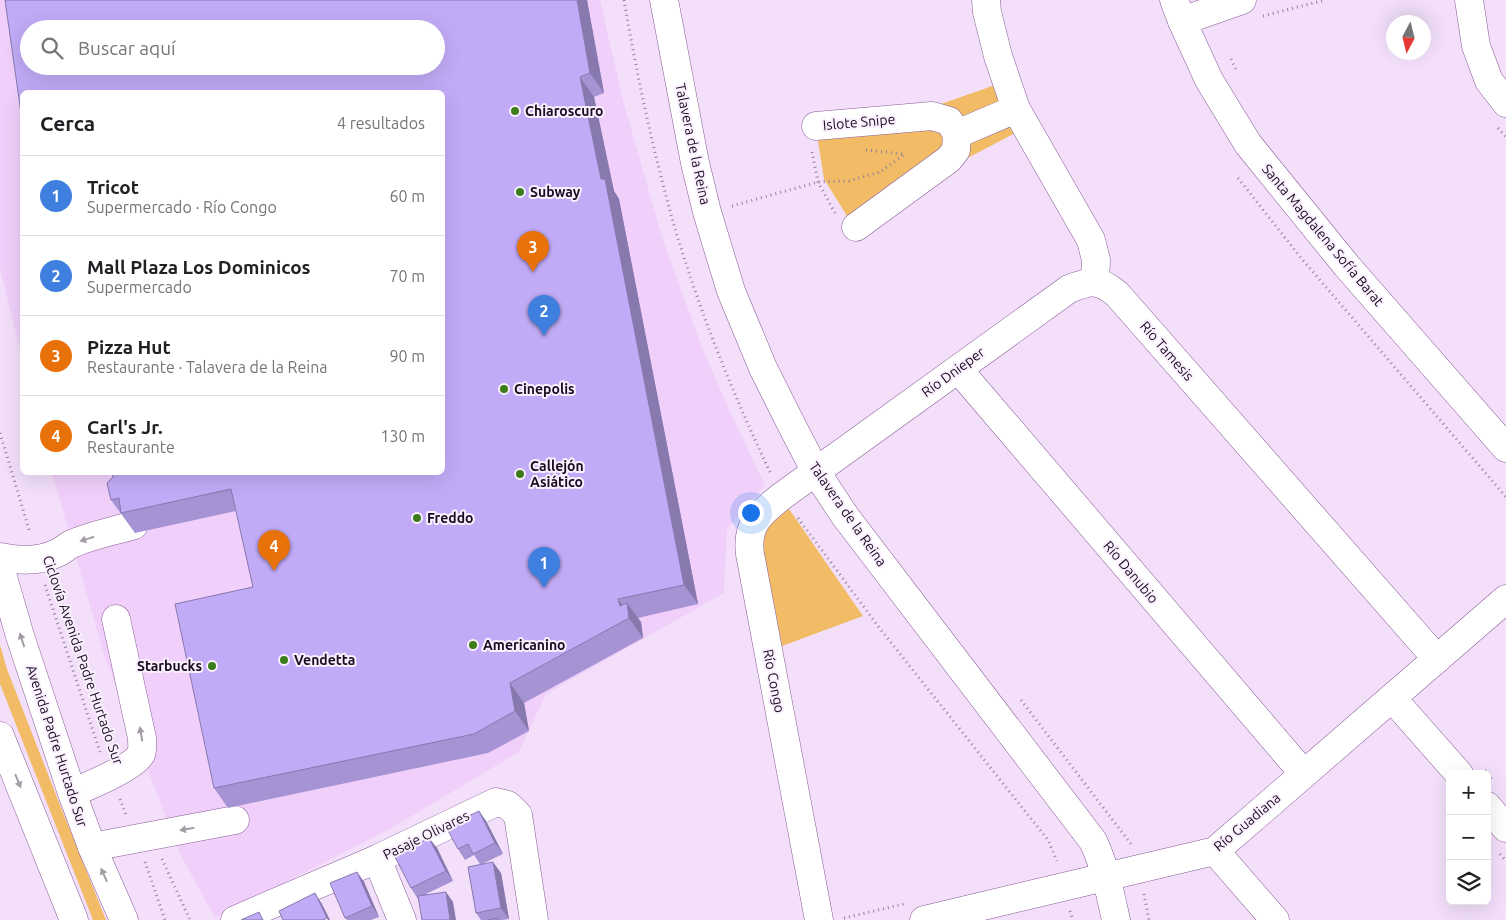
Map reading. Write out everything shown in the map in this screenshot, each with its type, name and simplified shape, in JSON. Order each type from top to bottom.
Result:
[{"type":"street","name":"Talavera de la Reina","points":[[664,0],[693,154],[707,212],[731,292],[771,385],[816,472],[845,516],[1088,834],[1107,876],[1116,920]]},
{"type":"street","points":[[986,0],[987,12],[998,56],[1016,109],[1092,240],[1096,260],[1095,282]]},
{"type":"street","points":[[1470,0],[1476,46],[1489,81],[1506,103]]},
{"type":"street","points":[[1178,10],[1248,9]]},
{"type":"street","name":"Santa Magdalena Sofía Barat","points":[[1178,10],[1209,80],[1248,144],[1346,266],[1506,448]]},
{"type":"street","points":[[856,227],[949,159],[956,150],[956,134],[1016,109]]},
{"type":"street","name":"Islote Snipe","points":[[816,126],[932,116],[949,121],[956,134]]},
{"type":"street","name":"Río Dnieper","points":[[816,472],[1069,289],[1081,284],[1095,282]]},
{"type":"street","name":"Río Tamesis","points":[[1095,282],[1106,284],[1118,294],[1437,659]]},
{"type":"street","name":"Río Danubio","points":[[958,369],[1304,774]]},
{"type":"street","name":"Río Congo","points":[[816,472],[782,496],[759,516],[753,523],[748,543],[819,920]]},
{"type":"street","points":[[0,557],[15,560],[37,560],[55,555],[72,543],[134,525]]},
{"type":"street","name":"Avenida Padre Hurtado Sur","points":[[0,568],[20,636],[72,793],[92,847],[124,920]]},
{"type":"street","name":"Río Guadiana","points":[[914,912],[1107,876],[1215,851],[1506,599]]},
{"type":"street","points":[[72,793],[110,776],[137,760],[142,752],[142,738],[116,619]]},
{"type":"street","points":[[1392,698],[1455,770]]},
{"type":"street","points":[[0,736],[74,920]]},
{"type":"street","name":"Pasaje Olivares","points":[[234,920],[377,859],[496,802],[508,805],[518,815],[534,920]]},
{"type":"street","points":[[1491,811],[1506,828]]},
{"type":"street","points":[[92,847],[235,820]]},
{"type":"street","points":[[1215,851],[1275,920]]},
{"type":"street","points":[[377,859],[402,920]]},
{"type":"path","points":[[1248,9],[1325,0]]},
{"type":"path","points":[[1230,58],[1239,76]]},
{"type":"path","points":[[903,118],[905,154],[925,177]]},
{"type":"path","name":"Islote Snipe","points":[[816,126],[808,131],[818,182],[841,225],[856,227]]},
{"type":"path","points":[[707,212],[818,182],[849,181],[880,172],[905,154]]},
{"type":"path","name":"Ciclovía Avenida Padre Hurtado Sur","points":[[0,433],[37,560],[99,750],[110,776],[142,837],[152,882],[165,920]]},
{"type":"path","points":[[142,837],[161,856],[190,920]]},
{"type":"path","points":[[836,920],[914,912]]},
{"type":"shaded area","points":[[0,0],[600,0],[624,104],[662,237],[703,350],[765,485],[727,529],[724,593],[546,694],[519,752],[390,829],[215,918],[179,852],[104,655],[53,475],[445,475],[445,90],[20,90],[20,349],[0,269]]},
{"type":"shaded area","points":[[998,84],[1017,132],[962,161],[941,104]]},
{"type":"shaded area","points":[[936,127],[945,136],[946,144],[857,216],[847,216],[824,179],[818,141],[822,134]]},
{"type":"shaded area","points":[[789,509],[863,616],[782,646],[762,542],[764,526]]},
{"type":"shaded area","points":[[0,645],[7,669],[106,920],[93,920],[0,684]]},
{"type":"building","points":[[5,0],[577,0],[590,73],[580,77],[601,179],[605,179],[684,585],[618,599],[620,606],[627,603],[629,618],[510,683],[515,711],[474,734],[214,788],[175,604],[253,587],[231,489],[121,513],[119,498],[111,500],[107,483],[113,475],[445,475],[445,90],[20,90],[20,106]]},
{"type":"building","points":[[479,811],[495,843],[473,854],[468,844],[458,849],[446,827]]},
{"type":"building","points":[[429,838],[446,871],[411,888],[394,855]]},
{"type":"building","points":[[493,862],[501,908],[476,913],[468,867]]},
{"type":"building","points":[[357,872],[372,906],[345,918],[330,883]]},
{"type":"building","points":[[446,892],[450,920],[422,920],[418,896]]},
{"type":"building","points":[[315,893],[327,918],[323,920],[283,920],[279,911]]},
{"type":"building","points":[[259,912],[263,920],[241,920]]},
{"type":"place","name":"Chiaroscuro","points":[[515,111]]},
{"type":"place","name":"Subway","points":[[520,192]]},
{"type":"place","name":"Pizza Hut","points":[[533,272]]},
{"type":"place","name":"Mall Plaza Los Dominicos","points":[[544,336]]},
{"type":"place","name":"Cinepolis","points":[[504,389]]},
{"type":"place","name":"Callejón Asiático","points":[[520,474]]},
{"type":"place","name":"Freddo","points":[[417,518]]},
{"type":"place","name":"Carl's Jr.","points":[[274,571]]},
{"type":"place","name":"Tricot","points":[[544,588]]},
{"type":"place","name":"Americanino","points":[[473,645]]},
{"type":"place","name":"Vendetta","points":[[284,660]]},
{"type":"place","name":"Starbucks","points":[[212,666]]}]
